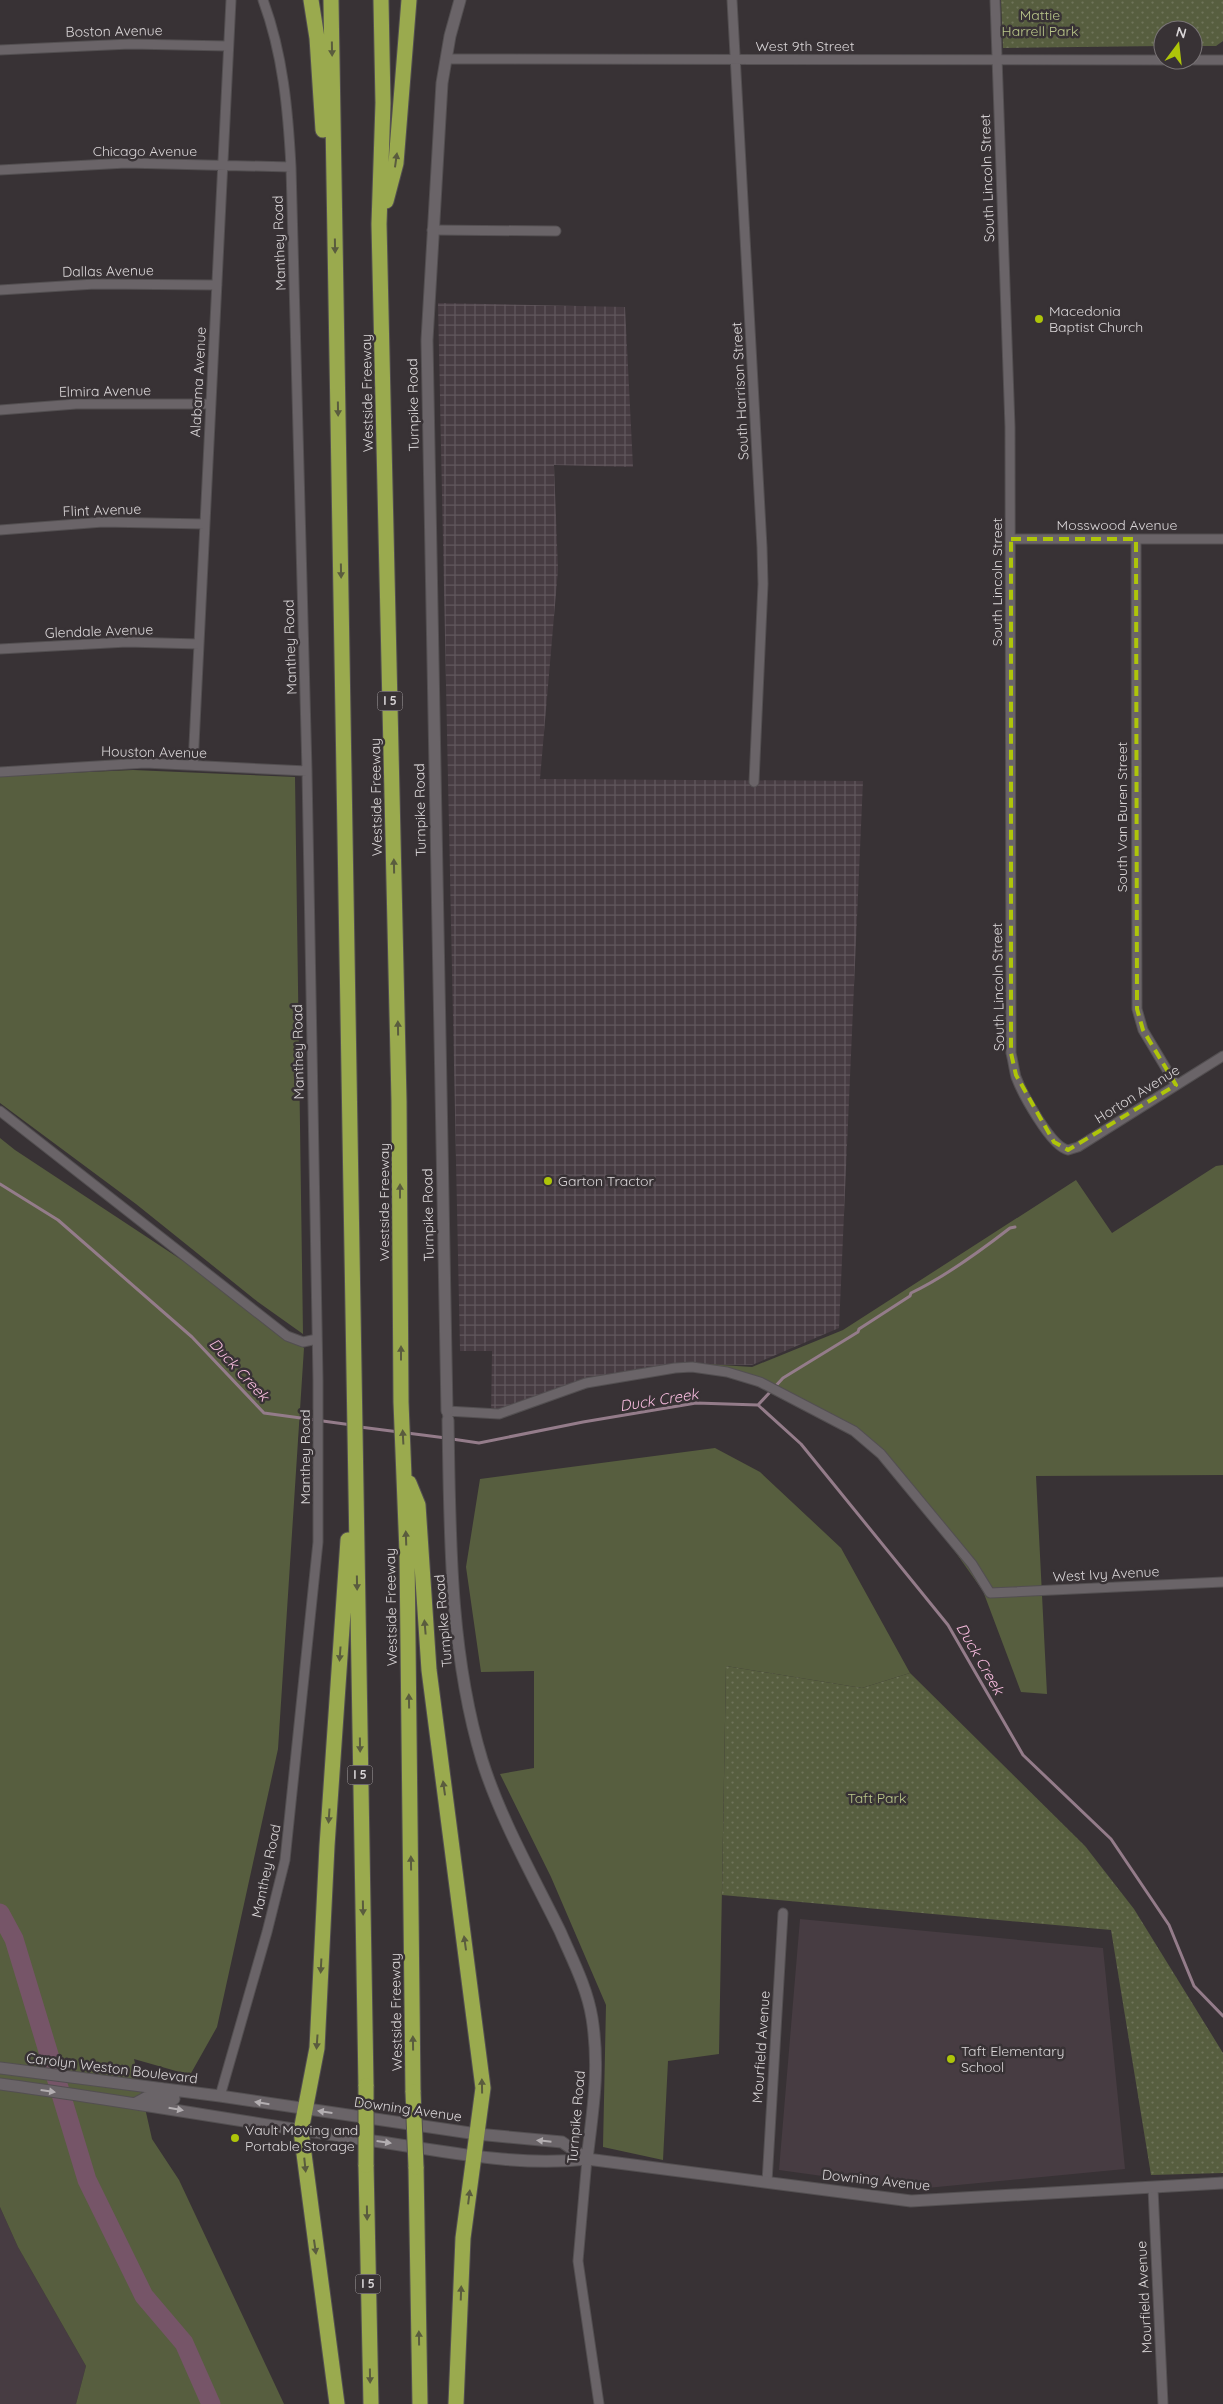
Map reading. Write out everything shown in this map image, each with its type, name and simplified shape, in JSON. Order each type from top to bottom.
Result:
[{"type":"highway","points":[[311,0],[321,87],[324,150],[335,219]]},
{"type":"highway","name":"I 5","points":[[331,0],[370,2404]]},
{"type":"highway","name":"Westside Freeway","points":[[380,0],[383,103],[379,224],[400,1101],[401,1402],[404,1472],[413,2092],[420,2404]]},
{"type":"highway","points":[[379,224],[396,163],[409,0]]},
{"type":"highway","points":[[404,1472],[418,1505],[428,1670],[483,2088],[463,2238],[456,2404]]},
{"type":"highway","points":[[337,2404],[301,2131],[317,2048],[327,1846],[348,1541],[356,1520]]},
{"type":"street","name":"Alabama Avenue","points":[[193,765],[231,0]]},
{"type":"street","name":"Manthey Road","points":[[220,2096],[268,1932],[285,1860],[318,1553],[318,1388],[307,771],[291,167],[286,100],[278,50],[264,0]]},
{"type":"street","name":"Turnpike Road","points":[[460,0],[442,84],[427,340],[449,1477],[455,1613],[461,1670],[469,1712],[483,1761],[498,1801],[581,1978],[592,2016],[596,2056],[596,2093],[587,2159],[578,2261],[599,2404]]},
{"type":"street","name":"South Harrison Street","points":[[732,0],[763,557],[754,782]]},
{"type":"street","name":"South Lincoln Street","points":[[995,0],[1010,427],[1011,1053],[1016,1075],[1025,1096],[1054,1142],[1064,1149]]},
{"type":"street","name":"Boston Avenue","points":[[0,50],[121,44],[228,46]]},
{"type":"street","name":"West 9th Street","points":[[446,59],[1153,60]]},
{"type":"street","points":[[1203,60],[1223,60]]},
{"type":"street","name":"Chicago Avenue","points":[[0,170],[126,163],[291,167]]},
{"type":"street","points":[[432,230],[556,231]]},
{"type":"street","name":"Dallas Avenue","points":[[0,290],[96,284],[217,284]]},
{"type":"street","name":"Elmira Avenue","points":[[0,410],[85,404],[211,404]]},
{"type":"street","name":"Flint Avenue","points":[[0,530],[103,522],[205,524]]},
{"type":"street","name":"Mosswood Avenue","points":[[1011,539],[1223,539]]},
{"type":"street","name":"South Van Buren Street","points":[[1136,539],[1137,1008],[1143,1030],[1176,1085]]},
{"type":"street","name":"Glendale Avenue","points":[[0,649],[93,643],[200,644]]},
{"type":"street","name":"Houston Avenue","points":[[0,772],[113,764],[193,765],[307,771]]},
{"type":"street","name":"Horton Avenue","points":[[1064,1149],[1078,1147],[1223,1056]]},
{"type":"street","points":[[0,1111],[287,1336],[303,1342],[317,1339]]},
{"type":"street","name":"West Ivy Avenue","points":[[448,1416],[499,1414],[586,1383],[675,1368],[692,1367],[749,1378],[818,1410],[854,1431],[871,1444],[972,1564],[990,1593],[1223,1582]]},
{"type":"street","name":"Mourfield Avenue","points":[[767,2182],[783,1913]]},
{"type":"street","name":"Carolyn Weston Boulevard","points":[[0,2068],[220,2096]]},
{"type":"street","points":[[0,2084],[136,2102],[149,2096],[201,2101],[220,2096]]},
{"type":"street","name":"Downing Avenue","points":[[220,2096],[304,2110],[477,2134],[562,2142],[587,2159]]},
{"type":"street","name":"Downing Avenue","points":[[136,2102],[301,2131],[474,2155],[563,2162],[587,2159],[912,2201],[1223,2183]]},
{"type":"street","name":"Mourfield Avenue","points":[[1153,2188],[1163,2404]]},
{"type":"highlighted area","points":[[1011,539],[1136,539],[1137,1009],[1143,1030],[1176,1085],[1068,1150],[1054,1142],[1016,1075],[1011,1053]]},
{"type":"shaded area","points":[[438,303],[625,307],[633,467],[554,465],[558,570],[540,779],[863,781],[839,1328],[752,1365],[666,1364],[491,1418],[492,1351],[460,1351]]},
{"type":"shaded area","name":"Taft Elementary School","points":[[800,1919],[1103,1948],[1125,2169],[916,2189],[779,2170]]},
{"type":"shaded area","points":[[0,2207],[18,2247],[86,2366],[76,2404],[0,2404]]},
{"type":"green space","name":"Mattie Harrell Park","points":[[1001,0],[1223,0],[1223,41],[1216,46],[1203,46],[1203,20],[1153,20],[1153,46],[1003,48]]},
{"type":"green space","points":[[133,770],[295,777],[303,1334],[258,1302],[136,1204],[0,1103],[0,776]]},
{"type":"green space","points":[[0,1138],[15,1150],[215,1282],[304,1348],[278,1749],[217,2027],[190,2075],[134,2059],[152,2139],[179,2180],[284,2404],[76,2404],[86,2366],[18,2247],[0,2207]]},
{"type":"green space","points":[[1223,1165],[1223,1475],[1036,1476],[1047,1694],[1021,1692],[983,1591],[903,1478],[834,1418],[746,1382],[690,1363],[752,1367],[843,1330],[1076,1180],[1112,1233],[1216,1166]]},
{"type":"green space","points":[[715,1448],[760,1472],[841,1548],[910,1673],[862,1688],[726,1666],[719,2054],[668,2061],[663,2160],[603,2147],[606,2005],[551,1877],[500,1774],[534,1768],[534,1671],[481,1672],[466,1567],[480,1479]]},
{"type":"green space","name":"Taft Park","points":[[726,1666],[862,1688],[910,1673],[1085,1846],[1134,1909],[1223,2053],[1223,2173],[1151,2175],[1111,1930],[722,1895]]},
{"type":"waterway","name":"Duck Creek","points":[[0,1184],[58,1220],[192,1337],[264,1413],[352,1425]]},
{"type":"waterway","points":[[758,1405],[783,1378],[858,1332],[859,1329],[910,1296],[911,1293],[949,1272],[1010,1228],[1015,1227]]},
{"type":"waterway","name":"Duck Creek","points":[[452,1439],[479,1443],[583,1422],[696,1403],[758,1405],[801,1444],[948,1625],[1023,1755],[1111,1839],[1169,1925],[1194,1986],[1223,2016]]},
{"type":"waterway","name":"Duck Creek","points":[[360,1427],[399,1432]]},
{"type":"waterway","name":"Duck Creek","points":[[407,1433],[446,1438]]},
{"type":"waterway","points":[[0,1913],[14,1939],[87,2180],[144,2296],[184,2343],[211,2404]]},
{"type":"place","name":"Macedonia Baptist Church","points":[[1039,319]]},
{"type":"place","name":"Garton Tractor","points":[[548,1181]]},
{"type":"place","name":"Taft Elementary School","points":[[951,2059]]},
{"type":"place","name":"Vault Moving and Portable Storage","points":[[235,2138]]}]
